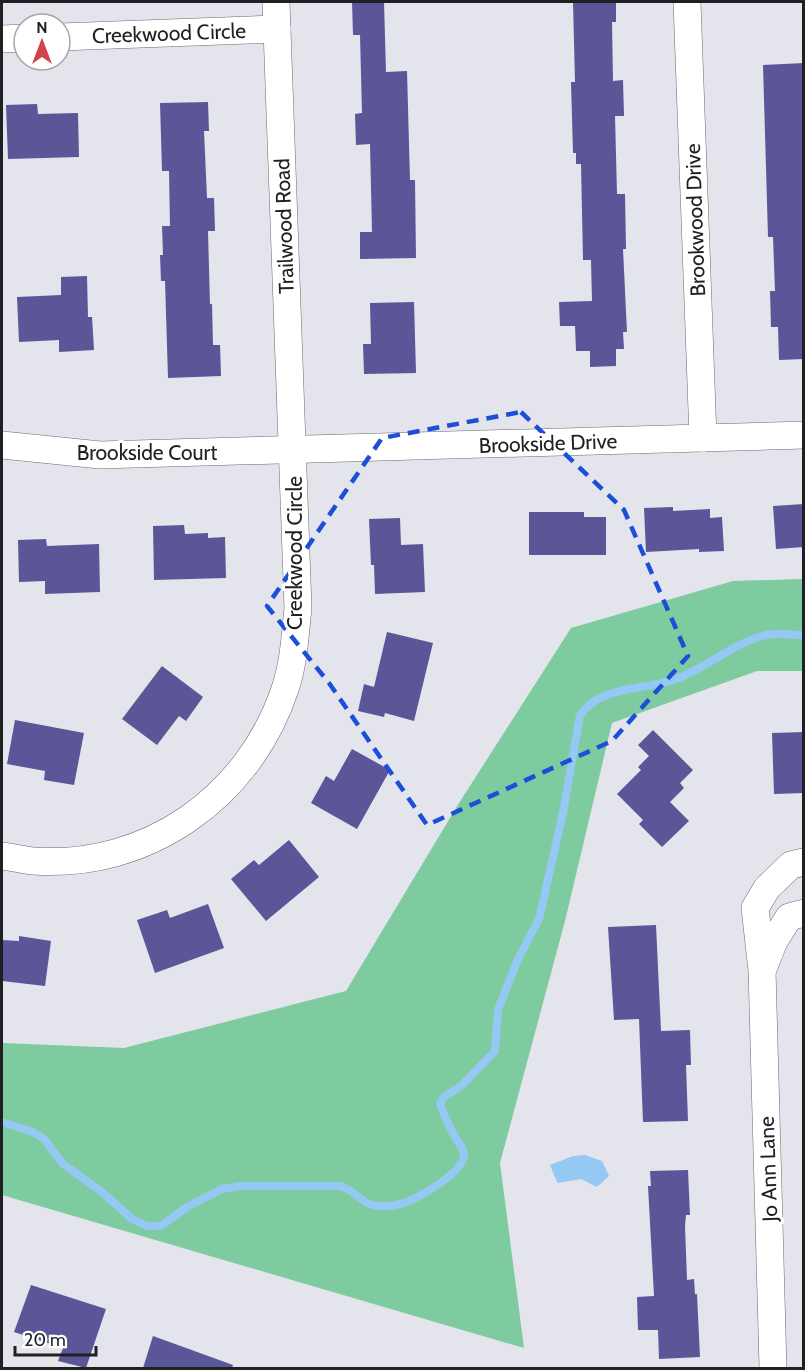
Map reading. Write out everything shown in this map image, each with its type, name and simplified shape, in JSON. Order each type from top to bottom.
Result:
[{"type":"street","name":"Trailwood Road","points":[[276,2],[293,450]]},
{"type":"street","name":"Brookwood Drive","points":[[687,2],[703,438]]},
{"type":"street","name":"Creekwood Circle","points":[[72,37],[277,29]]},
{"type":"street","name":"Brookside Drive","points":[[293,450],[804,435]]},
{"type":"street","name":"Brookside Court","points":[[2,445],[100,454],[293,450]]},
{"type":"street","name":"Creekwood Circle","points":[[2,856],[33,861],[78,860],[113,854],[147,842],[186,821],[205,807],[245,767],[269,729],[286,688],[294,651],[298,608],[293,450]]},
{"type":"street","name":"Jo Ann Lane","points":[[773,1368],[762,970],[754,908],[767,888],[791,865],[804,862]]},
{"type":"street","points":[[762,970],[774,941],[789,917],[804,913]]},
{"type":"highlighted area","points":[[521,412],[624,510],[688,656],[612,741],[427,825],[329,683],[267,606],[382,438]]},
{"type":"green space","points":[[803,579],[803,671],[757,671],[612,723],[565,921],[500,1163],[524,1348],[2,1195],[2,1043],[124,1048],[346,991],[459,803],[571,628],[733,581]]},
{"type":"water","points":[[585,1155],[602,1161],[609,1176],[597,1187],[581,1179],[557,1182],[550,1165],[573,1156]]},
{"type":"building","points":[[352,2],[384,2],[386,72],[407,71],[410,180],[415,180],[416,258],[360,259],[360,232],[372,232],[370,144],[356,145],[355,114],[362,113],[360,35],[353,35]]},
{"type":"building","points":[[573,2],[616,2],[616,22],[612,22],[613,81],[623,80],[624,116],[615,116],[617,194],[625,194],[626,249],[623,249],[627,332],[623,332],[624,349],[616,349],[616,366],[590,367],[590,351],[576,351],[575,326],[560,326],[559,302],[592,301],[591,260],[583,260],[581,164],[576,164],[576,153],[573,153],[571,82],[575,82]]},
{"type":"building","points":[[804,63],[804,359],[779,360],[778,327],[771,327],[770,291],[775,291],[773,237],[768,237],[763,65]]},
{"type":"building","points":[[208,102],[209,131],[204,131],[207,198],[214,198],[215,231],[208,231],[210,304],[212,304],[213,345],[220,345],[221,376],[168,378],[165,281],[161,281],[160,255],[163,255],[162,226],[170,226],[169,171],[162,171],[160,103]]},
{"type":"building","points":[[37,104],[38,114],[78,113],[79,157],[8,159],[6,105]]},
{"type":"building","points":[[87,276],[88,317],[92,317],[94,350],[59,352],[59,340],[19,342],[17,297],[61,295],[61,277]]},
{"type":"building","points":[[414,302],[416,373],[364,374],[363,344],[371,344],[370,303]]},
{"type":"building","points":[[804,504],[804,547],[776,549],[773,506]]},
{"type":"building","points":[[673,507],[673,511],[710,509],[710,518],[722,517],[724,551],[699,552],[699,549],[646,552],[644,508]]},
{"type":"building","points":[[529,512],[584,512],[584,517],[606,517],[606,555],[529,555]]},
{"type":"building","points":[[400,518],[401,545],[423,544],[425,592],[375,594],[369,519]]},
{"type":"building","points":[[184,525],[185,534],[208,533],[208,538],[225,537],[226,578],[154,580],[153,526]]},
{"type":"building","points":[[46,539],[47,546],[99,544],[100,592],[45,594],[45,581],[19,582],[18,540]]},
{"type":"building","points":[[387,632],[433,643],[414,721],[385,713],[384,717],[358,711],[364,684],[374,687]]},
{"type":"building","points":[[162,666],[203,697],[186,721],[179,716],[157,745],[122,719]]},
{"type":"building","points":[[15,720],[84,733],[74,785],[44,780],[45,771],[7,764]]},
{"type":"building","points":[[653,730],[693,770],[680,783],[684,788],[670,802],[689,821],[662,847],[639,824],[643,820],[617,794],[641,770],[638,767],[649,756],[638,745]]},
{"type":"building","points":[[804,732],[804,793],[774,794],[772,733]]},
{"type":"building","points":[[352,749],[390,770],[357,829],[311,803],[326,776],[334,781]]},
{"type":"building","points":[[289,840],[319,877],[266,921],[231,879],[254,860],[259,865]]},
{"type":"building","points":[[208,904],[224,948],[155,973],[137,920],[167,910],[170,918]]},
{"type":"building","points":[[656,925],[661,1031],[690,1030],[691,1065],[686,1065],[688,1121],[643,1122],[639,1019],[614,1020],[608,927]]},
{"type":"building","points":[[19,936],[51,941],[45,986],[2,981],[2,940],[19,941]]},
{"type":"building","points":[[688,1170],[690,1215],[686,1215],[685,1226],[687,1280],[694,1279],[695,1294],[697,1294],[700,1357],[659,1359],[658,1330],[638,1330],[637,1297],[654,1296],[648,1186],[651,1186],[650,1171]]},
{"type":"building","points":[[31,1285],[106,1309],[86,1368],[58,1361],[63,1348],[14,1332]]},
{"type":"building","points":[[153,1336],[233,1365],[232,1368],[143,1368]]},
{"type":"waterway","points":[[2,1122],[33,1132],[44,1139],[63,1164],[102,1192],[132,1219],[147,1226],[161,1226],[187,1207],[222,1189],[240,1186],[341,1186],[376,1206],[401,1204],[428,1191],[449,1176],[463,1160],[464,1153],[446,1120],[440,1103],[444,1097],[461,1086],[495,1051],[498,1010],[518,959],[539,919],[563,813],[580,715],[600,698],[612,693],[676,679],[762,636],[804,635]]}]
